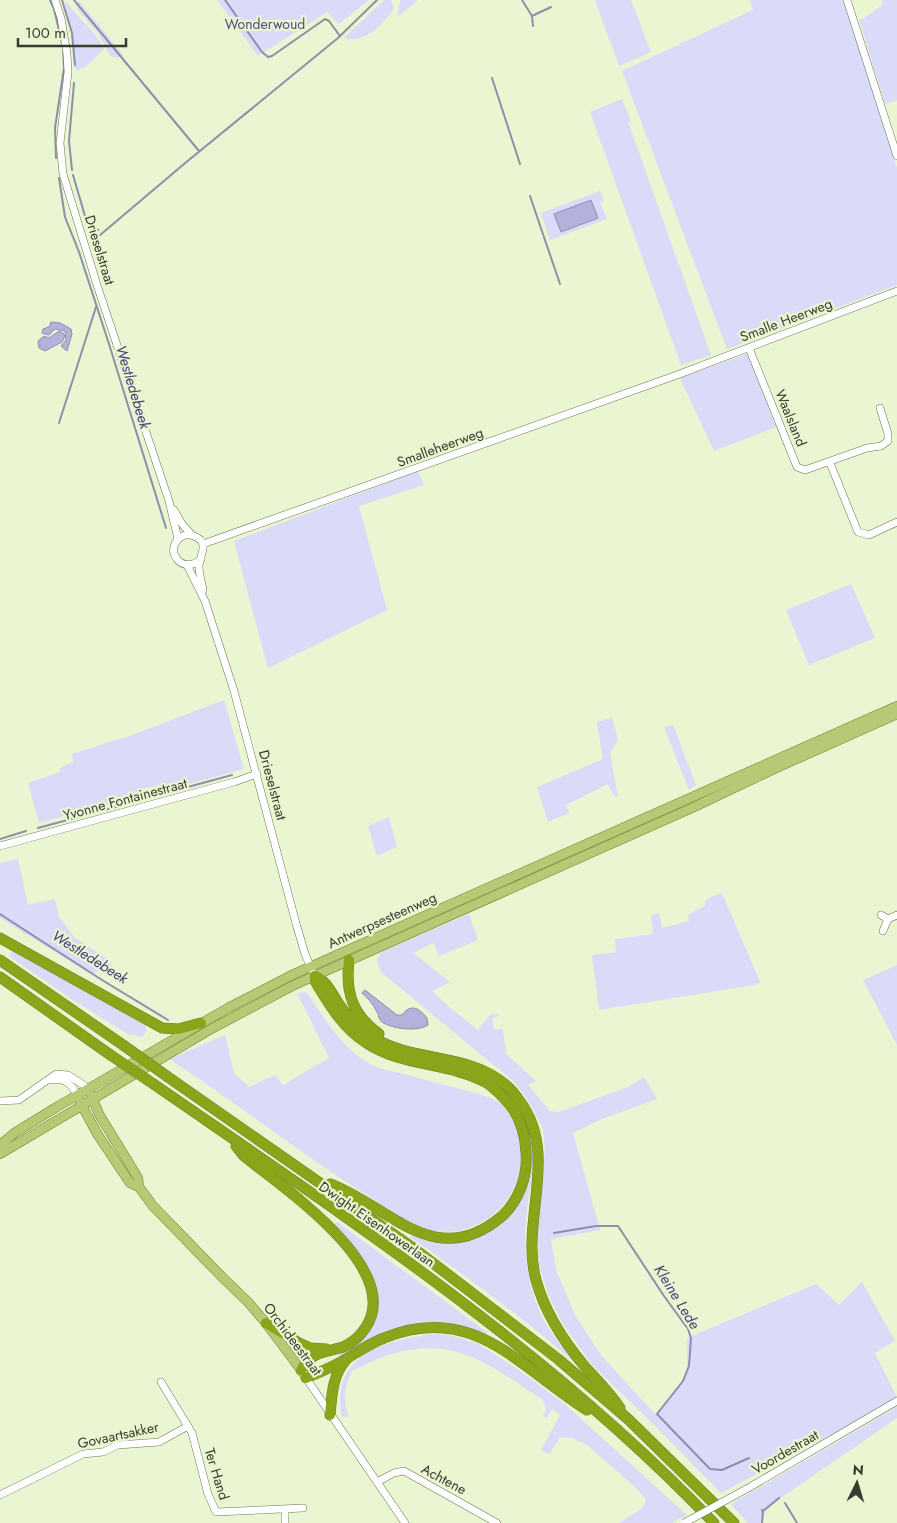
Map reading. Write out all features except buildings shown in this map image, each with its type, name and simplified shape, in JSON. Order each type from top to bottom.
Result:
[{"type":"highway","points":[[0,938],[162,1028],[178,1029],[201,1023]]},
{"type":"highway","name":"Dwight Eisenhowerlaan","points":[[0,960],[317,1179],[483,1301],[558,1359],[628,1419],[734,1523]]},
{"type":"highway","points":[[349,960],[350,992],[355,1009],[362,1019],[390,1046]]},
{"type":"highway","points":[[313,971],[321,978],[341,1007],[360,1029],[375,1039],[390,1046],[478,1067],[509,1087],[527,1111],[534,1126],[539,1160],[531,1242],[532,1262],[538,1286],[546,1308],[559,1330],[587,1368],[611,1394],[628,1419]]},
{"type":"highway","points":[[313,971],[315,981],[342,1023],[365,1042],[386,1054],[456,1072],[478,1079],[493,1087],[512,1106],[521,1122],[526,1139],[527,1162],[524,1181],[515,1201],[502,1216],[486,1227],[459,1237],[436,1237],[417,1232],[344,1189],[317,1179]]},
{"type":"highway","name":"Dwight Eisenhowerlaan","points":[[0,977],[420,1271],[553,1374],[690,1497],[714,1523]]},
{"type":"highway","points":[[223,1132],[244,1156],[331,1226],[352,1250],[366,1274],[372,1298],[371,1314],[366,1327],[353,1341],[308,1360],[304,1374]]},
{"type":"highway","points":[[266,1323],[310,1348],[330,1350]]},
{"type":"highway","points":[[304,1374],[340,1362],[365,1346],[400,1332],[422,1328],[459,1330],[476,1335],[499,1346],[569,1399],[615,1428]]},
{"type":"highway","points":[[330,1415],[333,1385],[339,1369],[350,1356]]},
{"type":"main road","name":"Antwerpsesteenweg","points":[[0,1154],[313,971],[466,897],[897,706]]},
{"type":"main road","name":"Antwerpsesteenweg","points":[[0,1145],[16,1132],[77,1095],[256,993],[313,971],[349,960],[694,807],[897,714]]},
{"type":"main road","points":[[610,833],[614,842]]},
{"type":"main road","points":[[466,897],[469,907]]},
{"type":"main road","name":"Orchideestraat","points":[[88,1089],[100,1116],[138,1178],[139,1187]]},
{"type":"main road","name":"Orchideestraat","points":[[77,1095],[116,1164],[130,1183],[139,1187],[153,1206],[247,1301],[304,1374]]},
{"type":"street","name":"Drieselstraat","points":[[54,0],[61,18],[68,72],[60,143],[63,174],[97,285],[169,501],[178,539],[174,547],[174,555],[179,562],[187,565],[205,600]]},
{"type":"street","points":[[847,0],[897,156]]},
{"type":"street","name":"Smalle Heerweg","points":[[684,372],[897,291]]},
{"type":"street","name":"Waalsland","points":[[749,348],[797,467],[805,470],[830,463],[867,448],[882,446],[888,441],[888,434],[880,408]]},
{"type":"street","name":"Smalleheerweg","points":[[203,544],[684,372]]},
{"type":"street","points":[[830,463],[858,532],[868,534],[897,522]]},
{"type":"street","name":"Drieselstraat","points":[[169,501],[178,520],[203,544],[204,551],[199,567],[205,600],[234,691],[297,927],[305,954],[313,971]]},
{"type":"street","points":[[178,539],[183,536],[192,535]]},
{"type":"street","points":[[187,565],[201,559]]},
{"type":"street","name":"Yvonne Fontainestraat","points":[[0,846],[257,774]]},
{"type":"street","points":[[881,915],[888,919]]},
{"type":"street","points":[[883,931],[888,919],[897,915]]},
{"type":"street","points":[[0,1101],[19,1100],[56,1074],[68,1075],[88,1089]]},
{"type":"street","points":[[46,1080],[61,1080],[70,1084],[77,1095]]},
{"type":"street","name":"Orchideestraat","points":[[304,1374],[405,1523]]},
{"type":"street","name":"Ter Hand","points":[[161,1382],[188,1426],[199,1458],[208,1494],[216,1512],[303,1508]]},
{"type":"street","name":"Voordestraat","points":[[684,1523],[750,1487],[897,1401]]},
{"type":"street","name":"Govaartsakker","points":[[0,1495],[83,1454],[103,1452],[118,1445],[159,1442],[188,1426]]},
{"type":"street","name":"Achtene","points":[[377,1482],[394,1473],[404,1471],[497,1523]]},
{"type":"street","points":[[285,1510],[285,1523]]},
{"type":"green space","name":"Wonderwoud","points":[[217,0],[369,0],[339,24],[327,12],[258,56]]},
{"type":"green space","points":[[384,0],[391,0],[394,9],[379,26],[366,36],[351,39],[344,38]]},
{"type":"green space","points":[[400,0],[418,0],[397,17]]},
{"type":"green space","points":[[595,0],[631,0],[651,52],[619,66]]},
{"type":"green space","points":[[750,0],[845,0],[897,168],[897,285],[727,349],[622,71],[753,10]]},
{"type":"green space","points":[[882,0],[897,0],[897,100],[885,104],[859,20],[882,5]]},
{"type":"green space","points":[[65,1],[97,37],[104,49],[85,67],[77,71],[74,67],[73,42]]},
{"type":"green space","points":[[79,1],[124,56],[115,58],[110,55],[98,33],[77,9],[76,5]]},
{"type":"green space","points":[[622,99],[631,121],[628,122],[711,355],[681,365],[590,112]]},
{"type":"green space","points":[[600,191],[604,201],[600,203],[607,219],[550,240],[541,213]]},
{"type":"green space","points":[[747,354],[776,427],[714,451],[680,378]]},
{"type":"green space","points":[[418,471],[424,485],[359,506],[387,610],[268,668],[234,541]]},
{"type":"green space","points":[[851,584],[875,638],[809,665],[786,610]]},
{"type":"green space","points":[[224,700],[244,769],[162,791],[160,785],[141,789],[143,794],[39,823],[28,783],[60,772],[60,768],[73,762],[72,754],[132,735]]},
{"type":"green space","points":[[612,718],[618,740],[610,753],[618,796],[615,797],[608,784],[566,805],[569,813],[548,822],[537,787],[603,759],[597,722]]},
{"type":"green space","points":[[673,725],[696,785],[689,790],[664,727]]},
{"type":"green space","points":[[389,817],[397,847],[377,856],[368,826]]},
{"type":"green space","points":[[18,859],[28,905],[55,899],[59,917],[75,938],[110,960],[113,971],[107,967],[93,974],[89,973],[0,918],[0,863]]},
{"type":"green space","points":[[722,893],[760,982],[755,985],[599,1010],[592,955],[616,952],[615,939],[653,934],[651,915],[659,913],[662,928],[689,921],[688,915],[705,906],[705,901],[711,897]]},
{"type":"green space","points":[[469,914],[478,940],[439,956],[433,943],[413,953],[450,982],[432,991],[478,1030],[490,1015],[499,1014],[499,1016],[492,1018],[494,1030],[503,1029],[506,1054],[536,1081],[528,1085],[550,1111],[559,1112],[628,1087],[644,1077],[657,1099],[602,1119],[573,1133],[600,1230],[551,1239],[556,1270],[575,1315],[601,1355],[655,1414],[673,1395],[684,1378],[687,1364],[687,1338],[816,1284],[839,1305],[862,1282],[895,1341],[875,1353],[897,1397],[858,1420],[721,1493],[592,1365],[563,1324],[549,1297],[539,1265],[537,1230],[545,1150],[543,1129],[534,1111],[513,1081],[381,972],[377,961],[380,953]]},
{"type":"green space","points":[[14,949],[146,1026],[143,1037],[128,1034],[70,998],[9,956]]},
{"type":"green space","points":[[897,965],[897,1045],[863,980]]},
{"type":"green space","points":[[306,992],[342,1041],[359,1057],[373,1066],[493,1099],[503,1106],[512,1119],[518,1134],[521,1160],[518,1177],[512,1191],[494,1214],[468,1228],[453,1231],[423,1228],[408,1222],[169,1059],[225,1035],[234,1073],[249,1087],[275,1075],[283,1085],[329,1058],[297,993]]},
{"type":"green space","points":[[528,1128],[531,1128],[534,1151],[525,1234],[529,1280],[545,1323],[574,1362],[494,1297],[410,1237],[412,1235],[429,1242],[464,1243],[504,1220],[531,1160]]},
{"type":"green space","points":[[337,1222],[488,1333],[486,1336],[458,1325],[426,1322],[395,1329],[365,1342],[338,1357],[337,1355],[351,1348],[371,1325],[375,1318],[376,1295],[374,1280],[361,1257],[334,1225]]},
{"type":"green space","points":[[433,1334],[449,1335],[477,1343],[519,1370],[567,1406],[687,1515],[672,1523],[619,1523],[640,1510],[645,1504],[645,1498],[635,1487],[587,1445],[572,1438],[560,1437],[549,1454],[541,1450],[560,1415],[552,1409],[547,1418],[543,1416],[546,1409],[543,1400],[489,1365],[454,1351],[435,1348],[414,1349],[391,1354],[352,1371],[345,1394],[345,1404],[349,1416],[342,1417],[340,1396],[344,1379],[352,1365],[364,1355],[379,1347],[396,1341]]},
{"type":"green space","points":[[897,1407],[897,1418],[785,1495],[765,1511],[763,1523],[748,1523],[731,1504]]},
{"type":"shaded area","points":[[591,200],[598,218],[561,232],[554,214]]},
{"type":"shaded area","points":[[51,322],[60,323],[71,329],[72,334],[67,351],[61,346],[66,340],[65,331],[55,329],[49,335],[42,333],[43,329],[49,327]]},
{"type":"shaded area","points":[[59,331],[65,336],[62,342],[45,351],[39,348],[38,341],[44,336],[49,338]]},
{"type":"shaded area","points":[[365,990],[397,1015],[402,1015],[405,1011],[412,1008],[418,1009],[427,1018],[428,1025],[405,1029],[382,1022],[372,1004],[362,993]]},
{"type":"waterway","points":[[50,0],[62,43]]},
{"type":"waterway","points":[[62,0],[72,33],[75,65]]},
{"type":"waterway","points":[[74,0],[199,151]]},
{"type":"waterway","points":[[225,0],[262,52],[268,57],[325,19],[329,21],[340,36]]},
{"type":"waterway","points":[[90,234],[93,241],[338,38],[377,0]]},
{"type":"waterway","points":[[522,0],[532,16],[551,7]]},
{"type":"waterway","points":[[532,16],[533,26]]},
{"type":"waterway","points":[[56,158],[55,128],[64,68],[63,48]]},
{"type":"waterway","points":[[492,78],[520,164]]},
{"type":"waterway","points":[[72,170],[69,141],[74,83]]},
{"type":"waterway","points":[[73,175],[85,216]]},
{"type":"waterway","name":"Westledebeek","points":[[59,178],[65,217],[79,252],[109,344],[166,528]]},
{"type":"waterway","points":[[530,196],[560,284]]},
{"type":"waterway","points":[[59,423],[96,307]]},
{"type":"waterway","points":[[162,794],[232,775]]},
{"type":"waterway","points":[[38,828],[145,799]]},
{"type":"waterway","points":[[0,839],[26,831]]},
{"type":"waterway","name":"Westledebeek","points":[[0,914],[168,1020]]},
{"type":"waterway","name":"Kleine Lede","points":[[554,1233],[596,1226],[618,1226],[688,1329],[691,1338],[689,1366],[683,1381],[657,1414],[710,1469],[722,1470],[749,1458]]},
{"type":"waterway","points":[[763,1511],[779,1498]]},
{"type":"waterway","points":[[785,1503],[797,1523]]},
{"type":"waterway","name":"Kleine Lede","points":[[762,1510],[762,1523]]}]
